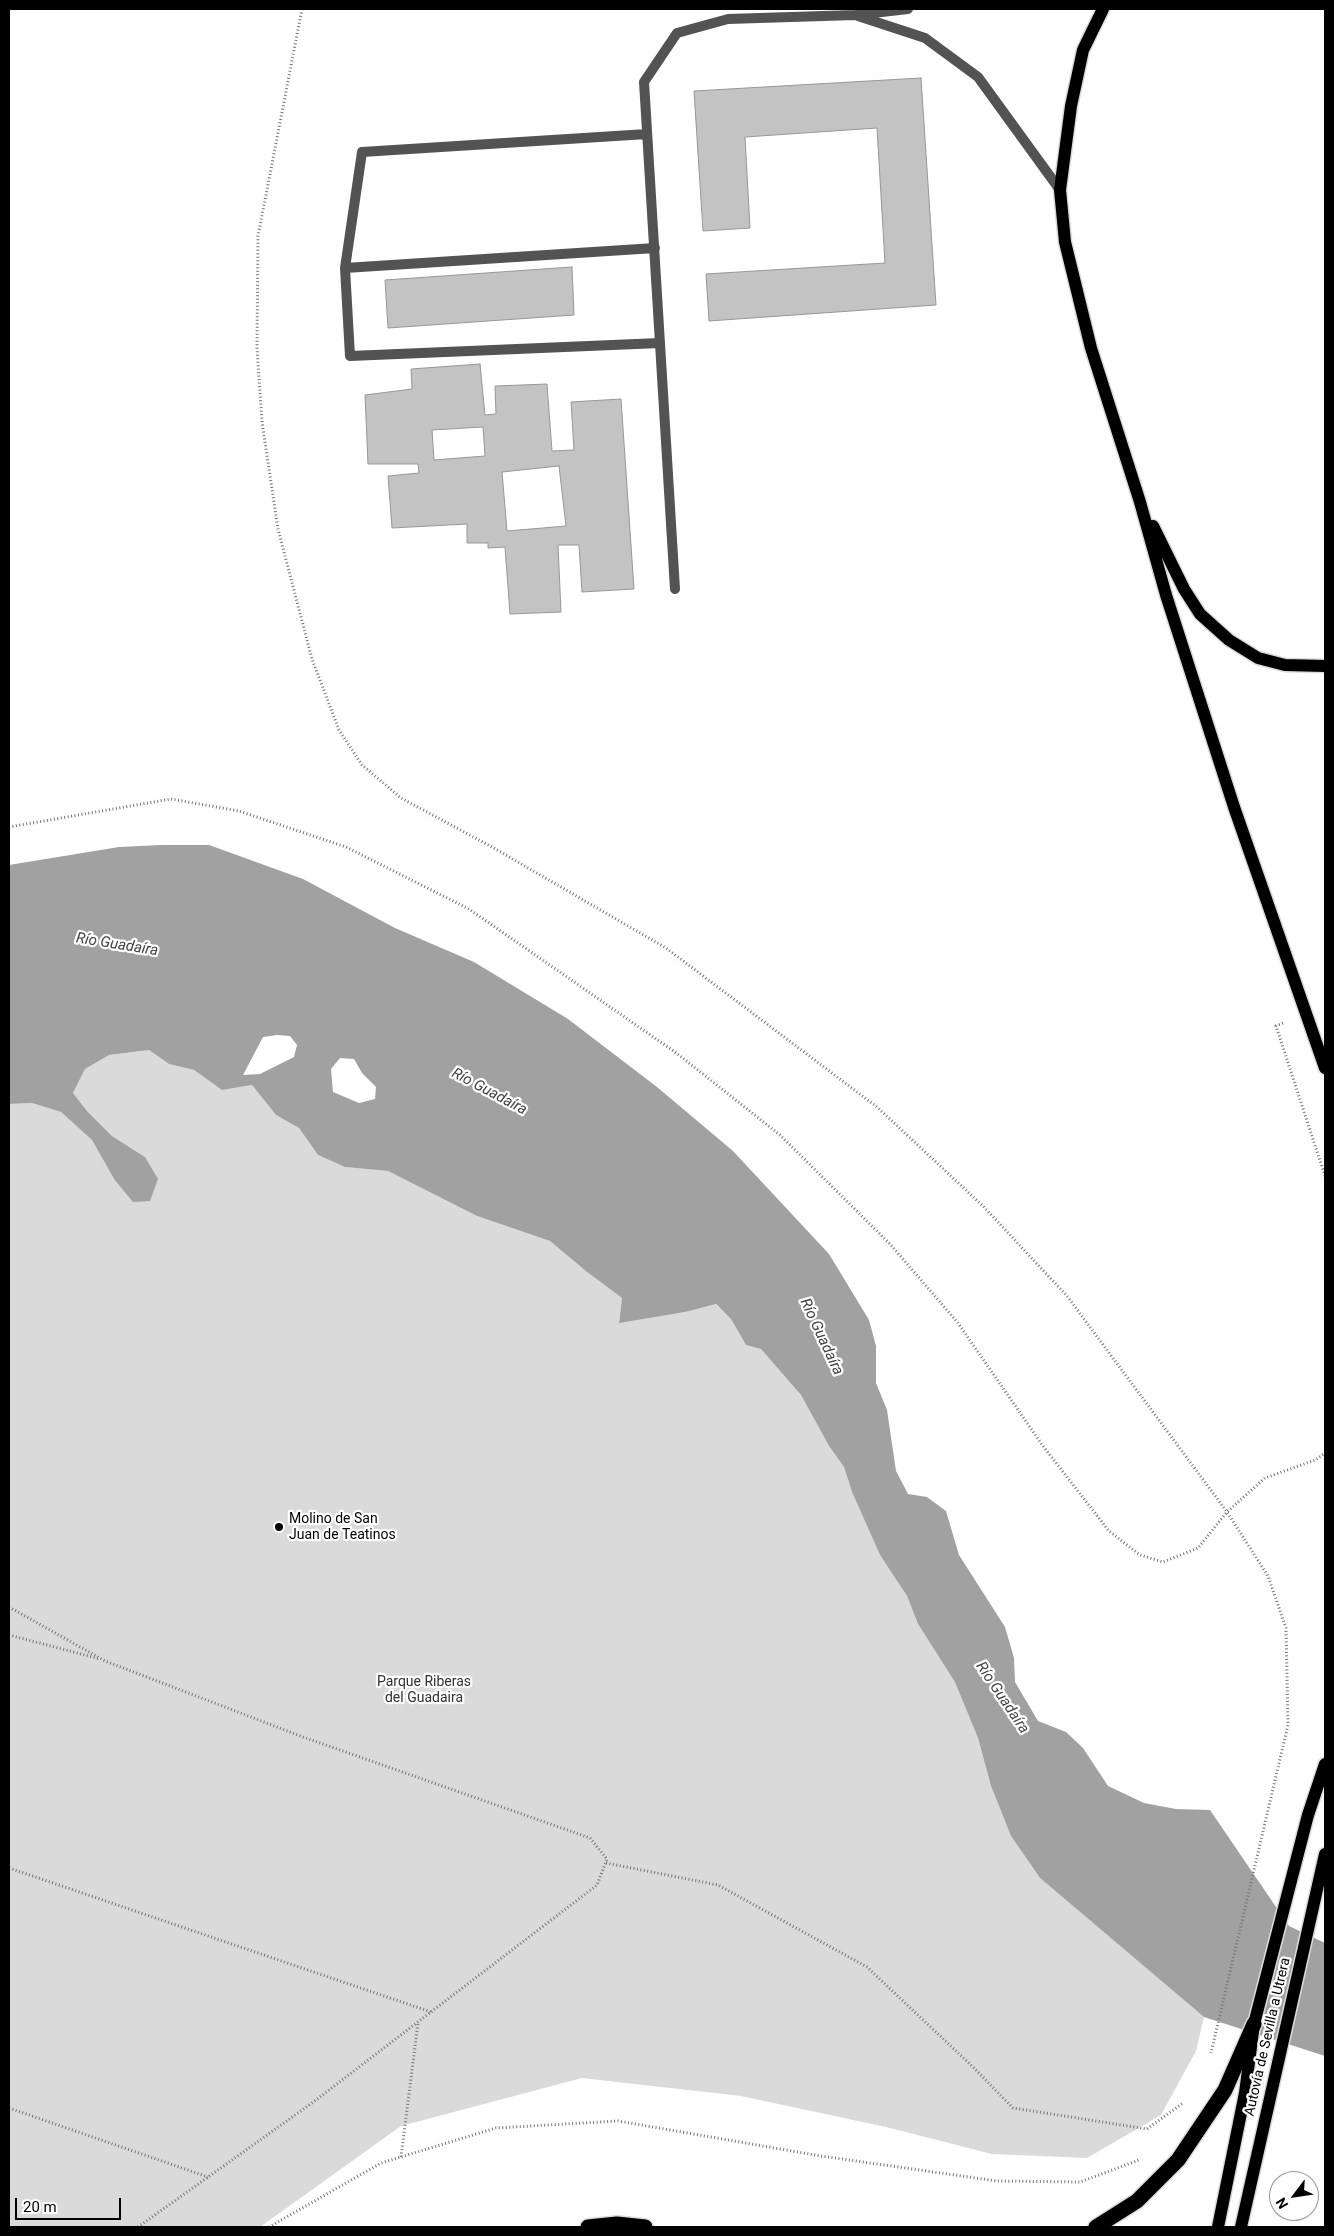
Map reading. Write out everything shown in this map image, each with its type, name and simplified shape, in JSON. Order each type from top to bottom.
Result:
[{"type":"highway","points":[[1096,2227],[1137,2201],[1178,2160],[1225,2090],[1254,2024]]},
{"type":"highway","points":[[588,2227],[617,2224],[645,2227]]},
{"type":"main road","points":[[1102,9],[1083,50],[1071,106],[1060,190],[1064,242],[1090,348],[1140,502],[1166,595],[1234,807],[1325,1068]]},
{"type":"main road","points":[[1140,502],[1184,589],[1200,614],[1229,640],[1258,658],[1285,665],[1325,666]]},
{"type":"main road","points":[[1218,2227],[1245,2093],[1254,2024],[1308,1815],[1325,1764]]},
{"type":"main road","name":"Autovía de Sevilla a Utrera","points":[[1241,2227],[1325,1854]]},
{"type":"lane","points":[[675,589],[644,82],[677,33],[728,19],[855,15],[908,9]]},
{"type":"lane","points":[[855,15],[925,38],[978,77],[1060,190]]},
{"type":"lane","points":[[647,134],[362,152],[345,268],[350,356],[660,343]]},
{"type":"lane","points":[[345,268],[654,248]]},
{"type":"path","points":[[302,9],[258,236],[257,348],[262,422],[278,529],[312,658],[339,730],[362,765],[401,798],[492,847],[666,948],[877,1107],[983,1206],[1068,1296],[1227,1512],[1268,1576],[1286,1628],[1288,1725],[1266,1810],[1209,2061]]},
{"type":"path","points":[[9,827],[171,798],[239,811],[346,847],[468,909],[675,1052],[780,1135],[890,1244],[958,1323],[1043,1446],[1109,1531],[1140,1555],[1163,1562],[1198,1548],[1227,1512],[1265,1478],[1315,1460],[1325,1452]]},
{"type":"path","points":[[1306,1012],[1276,1026],[1325,1176]]},
{"type":"path","points":[[9,1607],[105,1661]]},
{"type":"path","points":[[9,1635],[105,1661],[304,1737],[590,1838],[607,1859],[597,1885],[312,2104],[138,2227]]},
{"type":"path","points":[[606,1863],[718,1885],[867,1967],[974,2068],[1013,2108],[1146,2129],[1186,2101]]},
{"type":"path","points":[[9,1868],[431,2012]]},
{"type":"path","points":[[401,2157],[418,2022]]},
{"type":"path","points":[[9,2108],[209,2177]]},
{"type":"path","points":[[268,2227],[381,2163],[496,2128],[618,2121],[821,2156],[997,2182],[1080,2182],[1138,2161],[1146,2156]]},
{"type":"green space","name":"Parque Riberas del Guadaira","points":[[149,1050],[169,1064],[194,1070],[222,1090],[252,1085],[276,1115],[299,1128],[318,1155],[345,1167],[388,1171],[477,1216],[550,1241],[622,1298],[619,1322],[685,1312],[715,1304],[731,1319],[746,1345],[761,1349],[801,1395],[829,1446],[844,1467],[852,1492],[880,1555],[907,1596],[918,1624],[955,1681],[978,1738],[991,1786],[1011,1836],[1040,1878],[1204,2017],[1196,2051],[1161,2115],[1087,2158],[992,2154],[886,2127],[741,2096],[582,2078],[401,2126],[260,2227],[9,2227],[9,1104],[32,1103],[61,1112],[92,1140],[114,1179],[145,1157],[112,1136],[87,1111],[73,1093],[85,1069],[109,1055]]},
{"type":"water","name":"Río Guadaíra","points":[[209,845],[303,879],[395,928],[474,962],[568,1019],[657,1087],[733,1151],[829,1254],[869,1320],[876,1346],[876,1383],[887,1410],[896,1471],[908,1494],[927,1497],[946,1511],[959,1555],[1005,1627],[1014,1658],[1015,1682],[1038,1721],[1066,1732],[1083,1748],[1108,1786],[1144,1803],[1176,1809],[1210,1810],[1289,1926],[1325,1943],[1325,2056],[1204,2017],[1040,1878],[1011,1836],[991,1786],[978,1738],[955,1682],[918,1624],[907,1596],[880,1555],[852,1492],[844,1467],[829,1446],[801,1395],[761,1349],[746,1345],[731,1319],[716,1304],[685,1312],[619,1323],[622,1298],[550,1241],[477,1216],[388,1171],[345,1167],[318,1155],[299,1128],[276,1115],[252,1085],[222,1090],[194,1070],[169,1064],[149,1050],[109,1055],[85,1069],[73,1093],[87,1111],[112,1136],[145,1157],[158,1179],[150,1201],[133,1202],[114,1179],[92,1140],[61,1112],[32,1103],[9,1104],[9,865],[119,847]],"holes":[[[290,1036],[297,1045],[294,1057],[260,1074],[243,1075],[263,1037]],[[340,1058],[354,1059],[362,1073],[376,1087],[375,1099],[359,1103],[333,1092],[331,1069]]]},
{"type":"building","points":[[921,78],[936,305],[709,321],[706,274],[885,263],[877,128],[745,137],[750,228],[703,231],[694,91]]},
{"type":"building","points":[[572,267],[574,315],[388,328],[385,280]]},
{"type":"building","points":[[480,364],[485,415],[496,414],[495,386],[547,384],[552,451],[574,450],[571,402],[621,399],[634,589],[582,592],[579,545],[558,545],[561,612],[510,614],[505,547],[488,548],[488,543],[467,543],[467,524],[392,528],[388,476],[419,473],[418,464],[368,464],[365,395],[412,389],[411,369]],"holes":[[[483,427],[485,456],[434,460],[432,430]],[[559,466],[566,526],[507,531],[502,472]]]},
{"type":"place","name":"Molino de San Juan de Teatinos","points":[[279,1527]]}]
